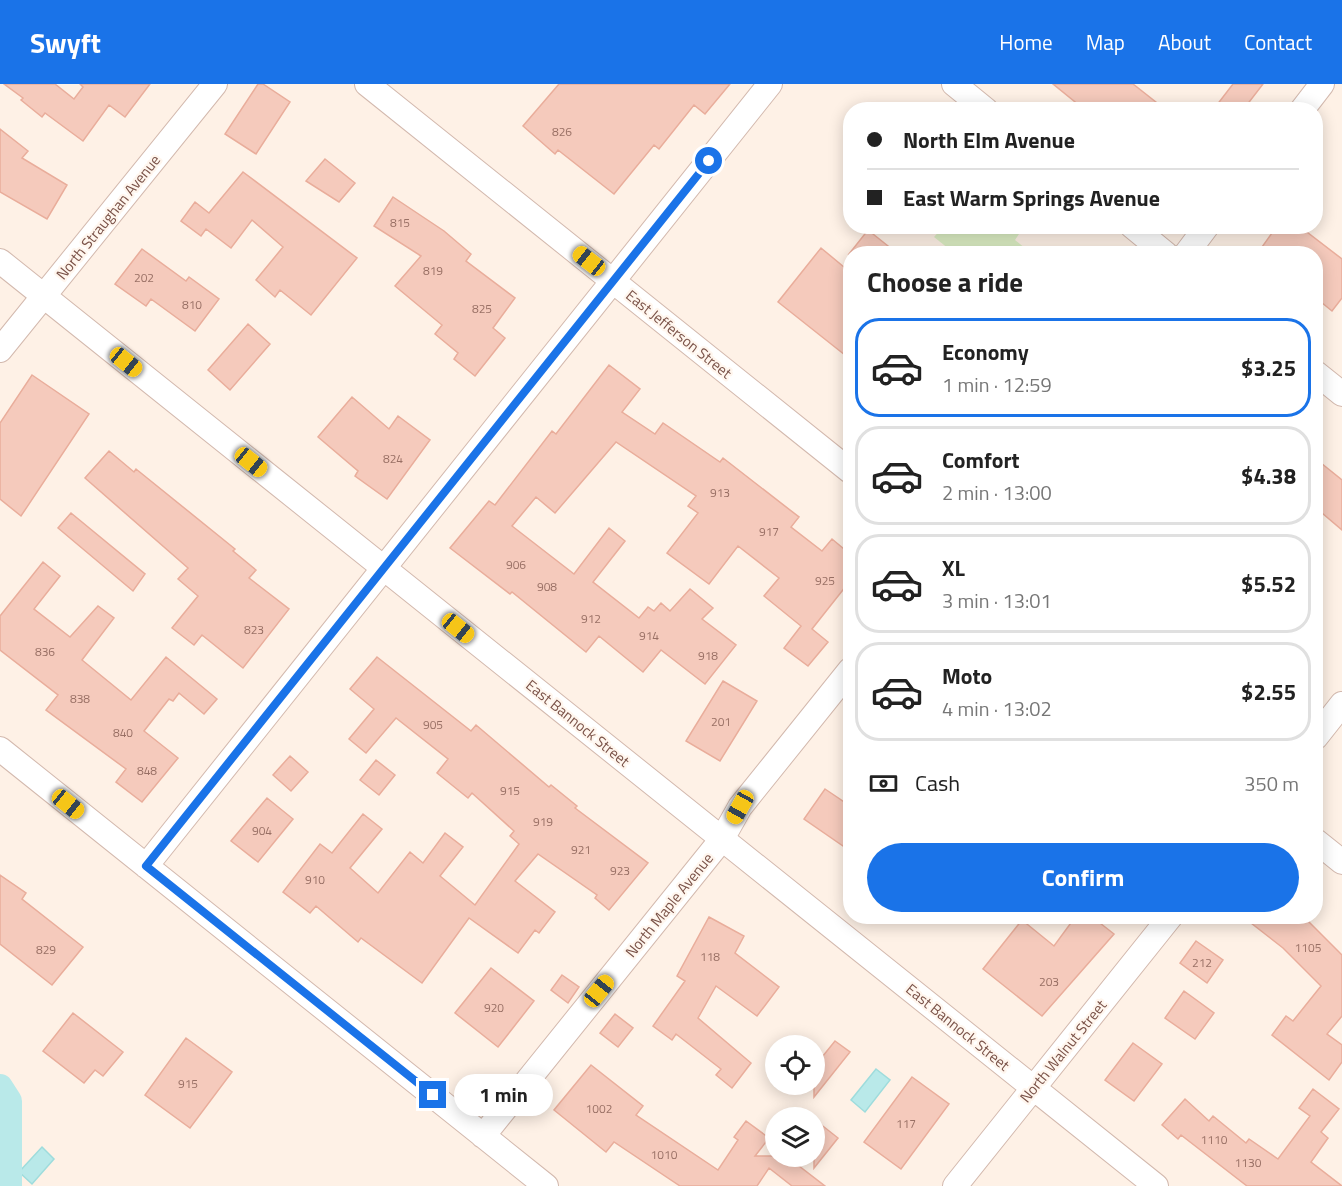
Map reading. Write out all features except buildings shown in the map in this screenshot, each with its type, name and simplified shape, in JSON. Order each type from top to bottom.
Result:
[{"type":"street","name":"North Straughan Avenue","points":[[0,350],[215,84]]},
{"type":"street","name":"East Jefferson Street","points":[[368,84],[843,465]]},
{"type":"street","points":[[146,866],[770,84]]},
{"type":"street","points":[[954,84],[976,102]]},
{"type":"street","points":[[1308,102],[1322,84]]},
{"type":"street","points":[[1142,234],[1156,246]]},
{"type":"street","name":"East Bannock Street","points":[[0,261],[1156,1186]]},
{"type":"street","points":[[1323,379],[1342,394]]},
{"type":"street","name":"North Maple Avenue","points":[[483,1136],[722,839],[740,807],[843,679]]},
{"type":"street","points":[[1323,728],[1342,704]]},
{"type":"street","points":[[0,749],[546,1186]]},
{"type":"street","points":[[1323,847],[1342,862]]},
{"type":"street","name":"North Walnut Street","points":[[955,1186],[1165,924]]},
{"type":"green space","points":[[937,234],[1019,234],[1015,240],[1022,246],[945,246],[934,237]]},
{"type":"water","points":[[876,1069],[890,1080],[865,1112],[851,1100]]},
{"type":"water","points":[[42,1147],[54,1159],[32,1184],[19,1172]]},
{"type":"waterway","points":[[0,1087],[9,1101],[9,1186]]},
{"type":"route","points":[[433,1095],[146,866],[709,161]]}]
